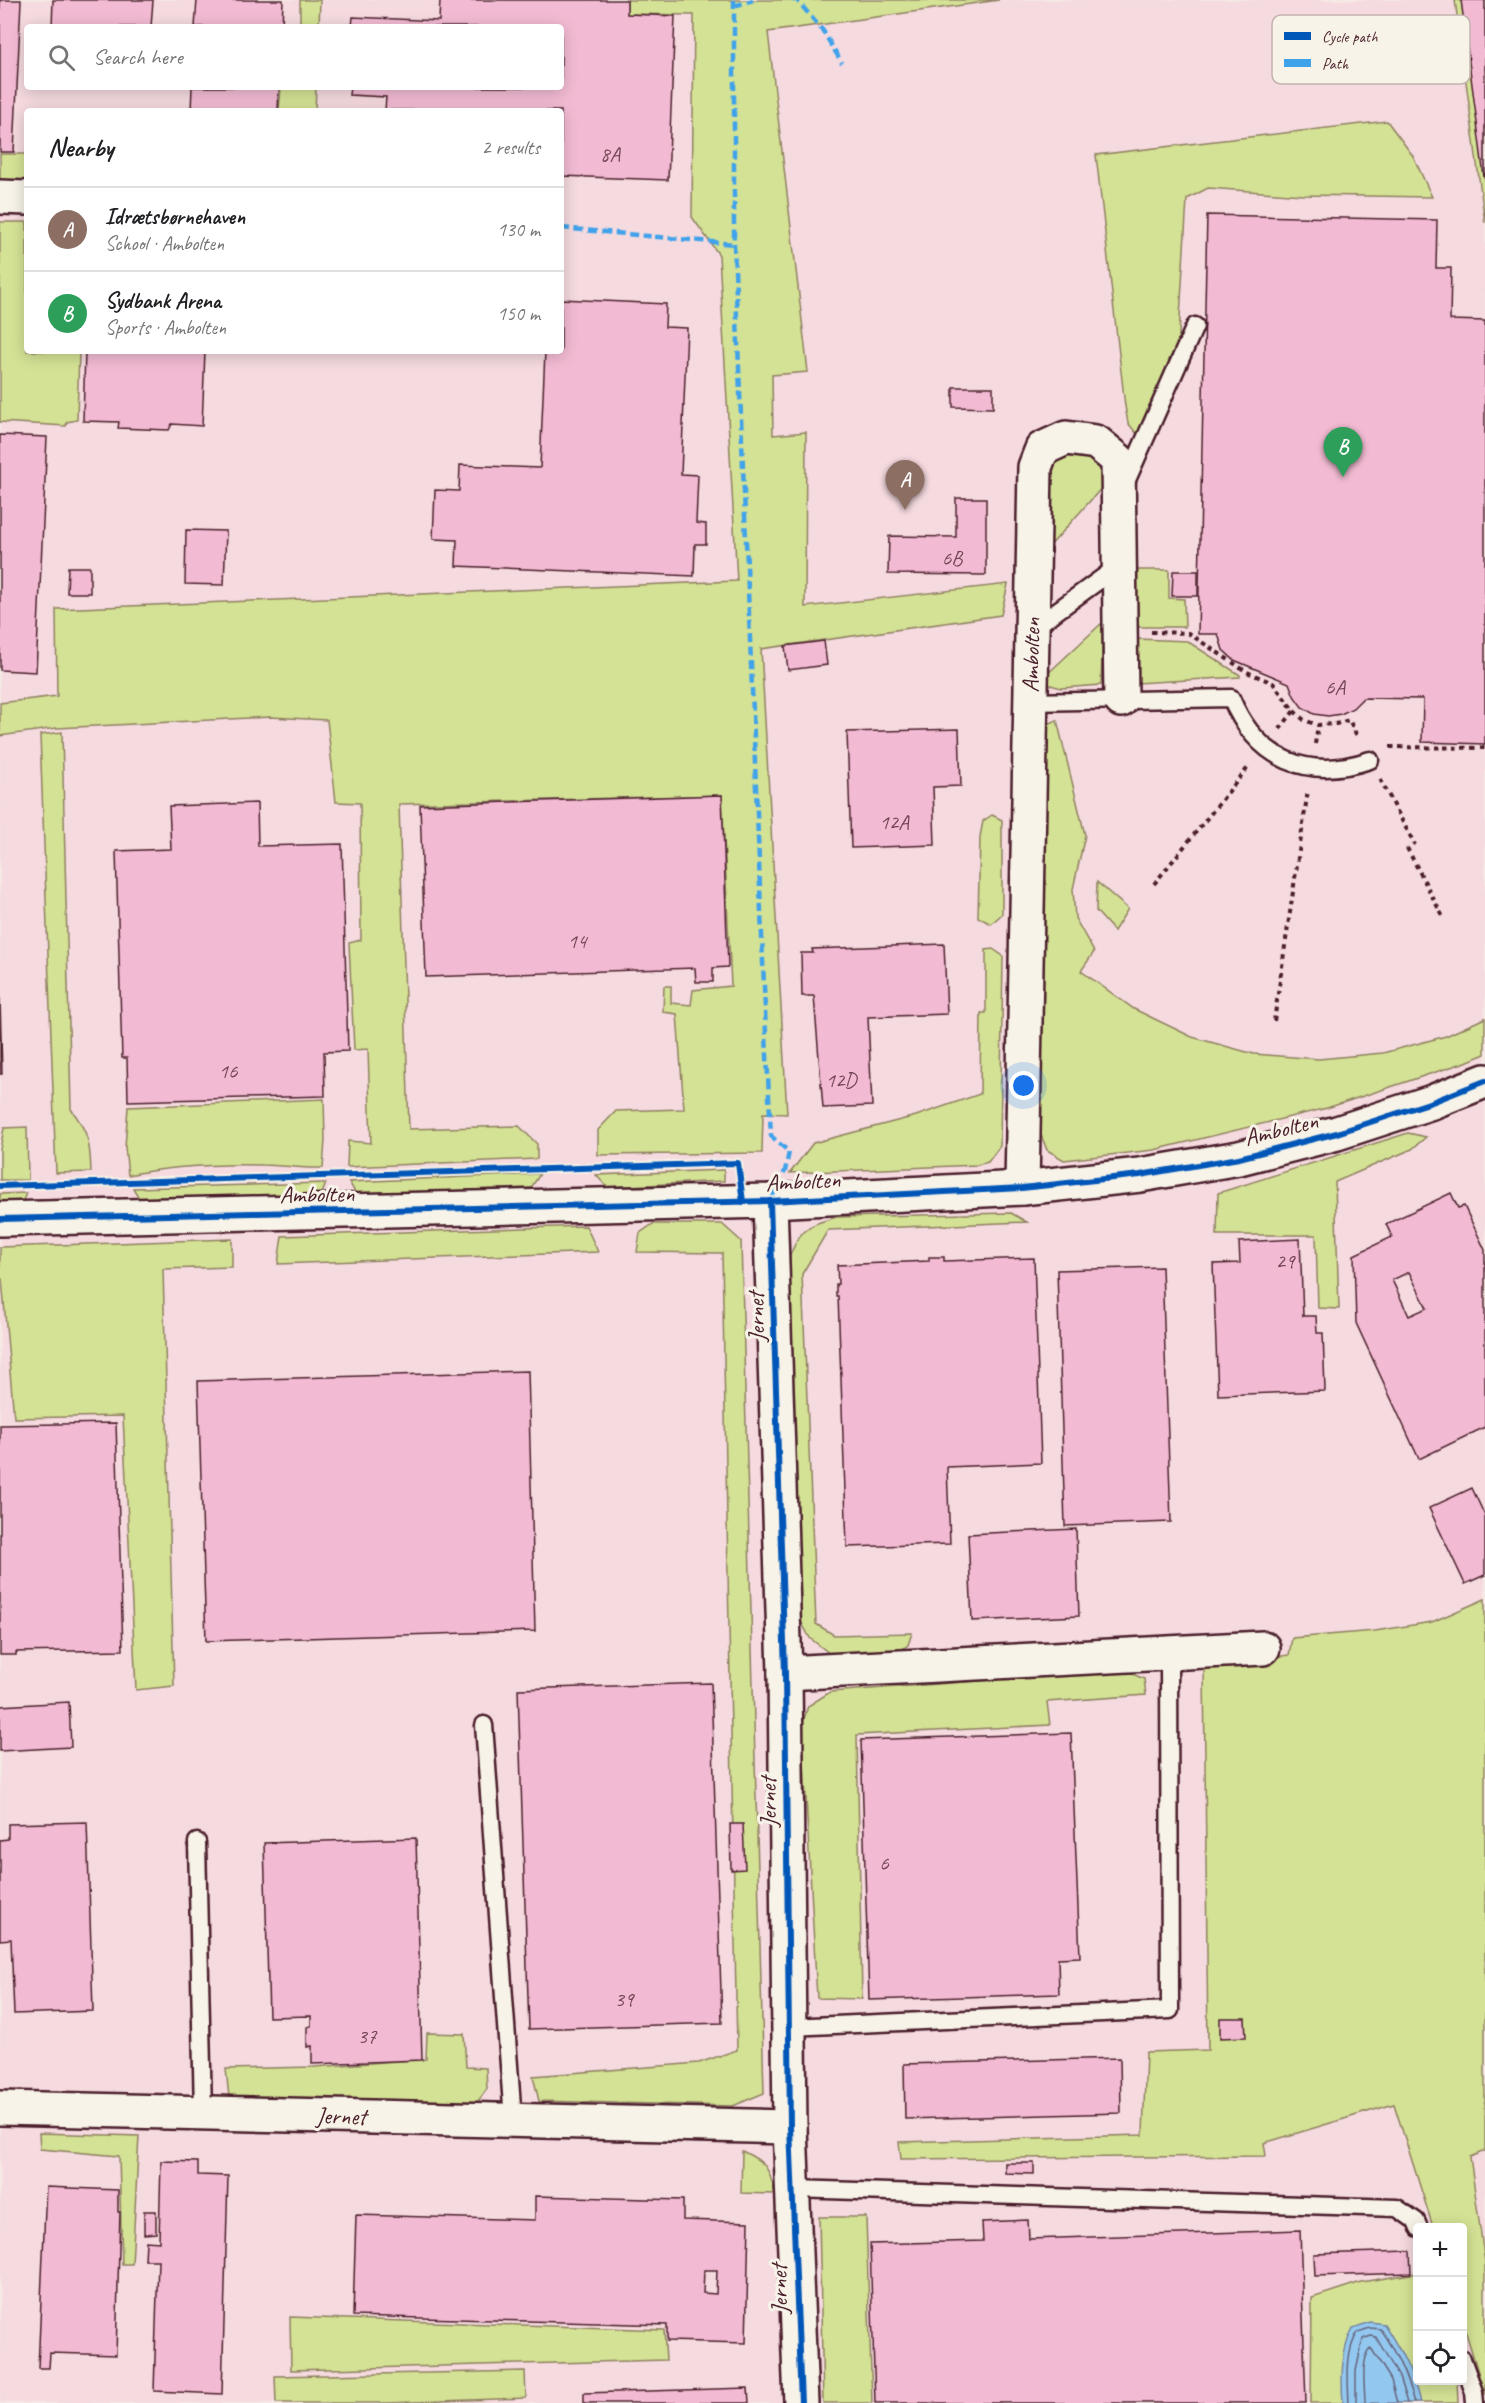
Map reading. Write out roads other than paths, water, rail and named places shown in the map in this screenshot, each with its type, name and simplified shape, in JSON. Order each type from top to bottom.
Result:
[{"type":"street","points":[[0,197],[24,198]]},
{"type":"street","name":"Ambolten","points":[[1022,1188],[1035,467],[1042,449],[1066,438],[1096,442],[1118,460],[1121,700]]},
{"type":"street","name":"Ambolten","points":[[0,1219],[770,1201],[1022,1188],[1140,1175],[1239,1158],[1337,1133],[1432,1102],[1485,1081]]},
{"type":"street","name":"Jernet","points":[[770,1201],[785,1673],[790,2127],[801,2403]]},
{"type":"street","points":[[785,1673],[1263,1648]]},
{"type":"street","name":"Jernet","points":[[0,2108],[790,2127]]},
{"type":"lane","points":[[1120,496],[1195,326]]},
{"type":"lane","points":[[1032,629],[1120,564]]},
{"type":"lane","points":[[1031,702],[1231,698],[1239,717],[1251,734],[1265,748],[1296,764],[1332,769],[1351,766],[1366,753]]},
{"type":"lane","points":[[789,2027],[1170,2010],[1169,1653]]},
{"type":"lane","points":[[484,1725],[513,2120]]},
{"type":"lane","points":[[197,1842],[203,2113]]},
{"type":"lane","points":[[793,2189],[1397,2208],[1417,2223]]},
{"type":"lane","points":[[1467,2373],[1474,2392],[1475,2403]]},
{"type":"water","points":[[1370,2322],[1384,2324],[1401,2352],[1420,2403],[1343,2403],[1343,2365],[1346,2346],[1353,2328]]},
{"type":"place","name":"Sydbank Arena","points":[[1343,477]]},
{"type":"place","name":"Idrætsbørnehaven","points":[[905,510]]}]
